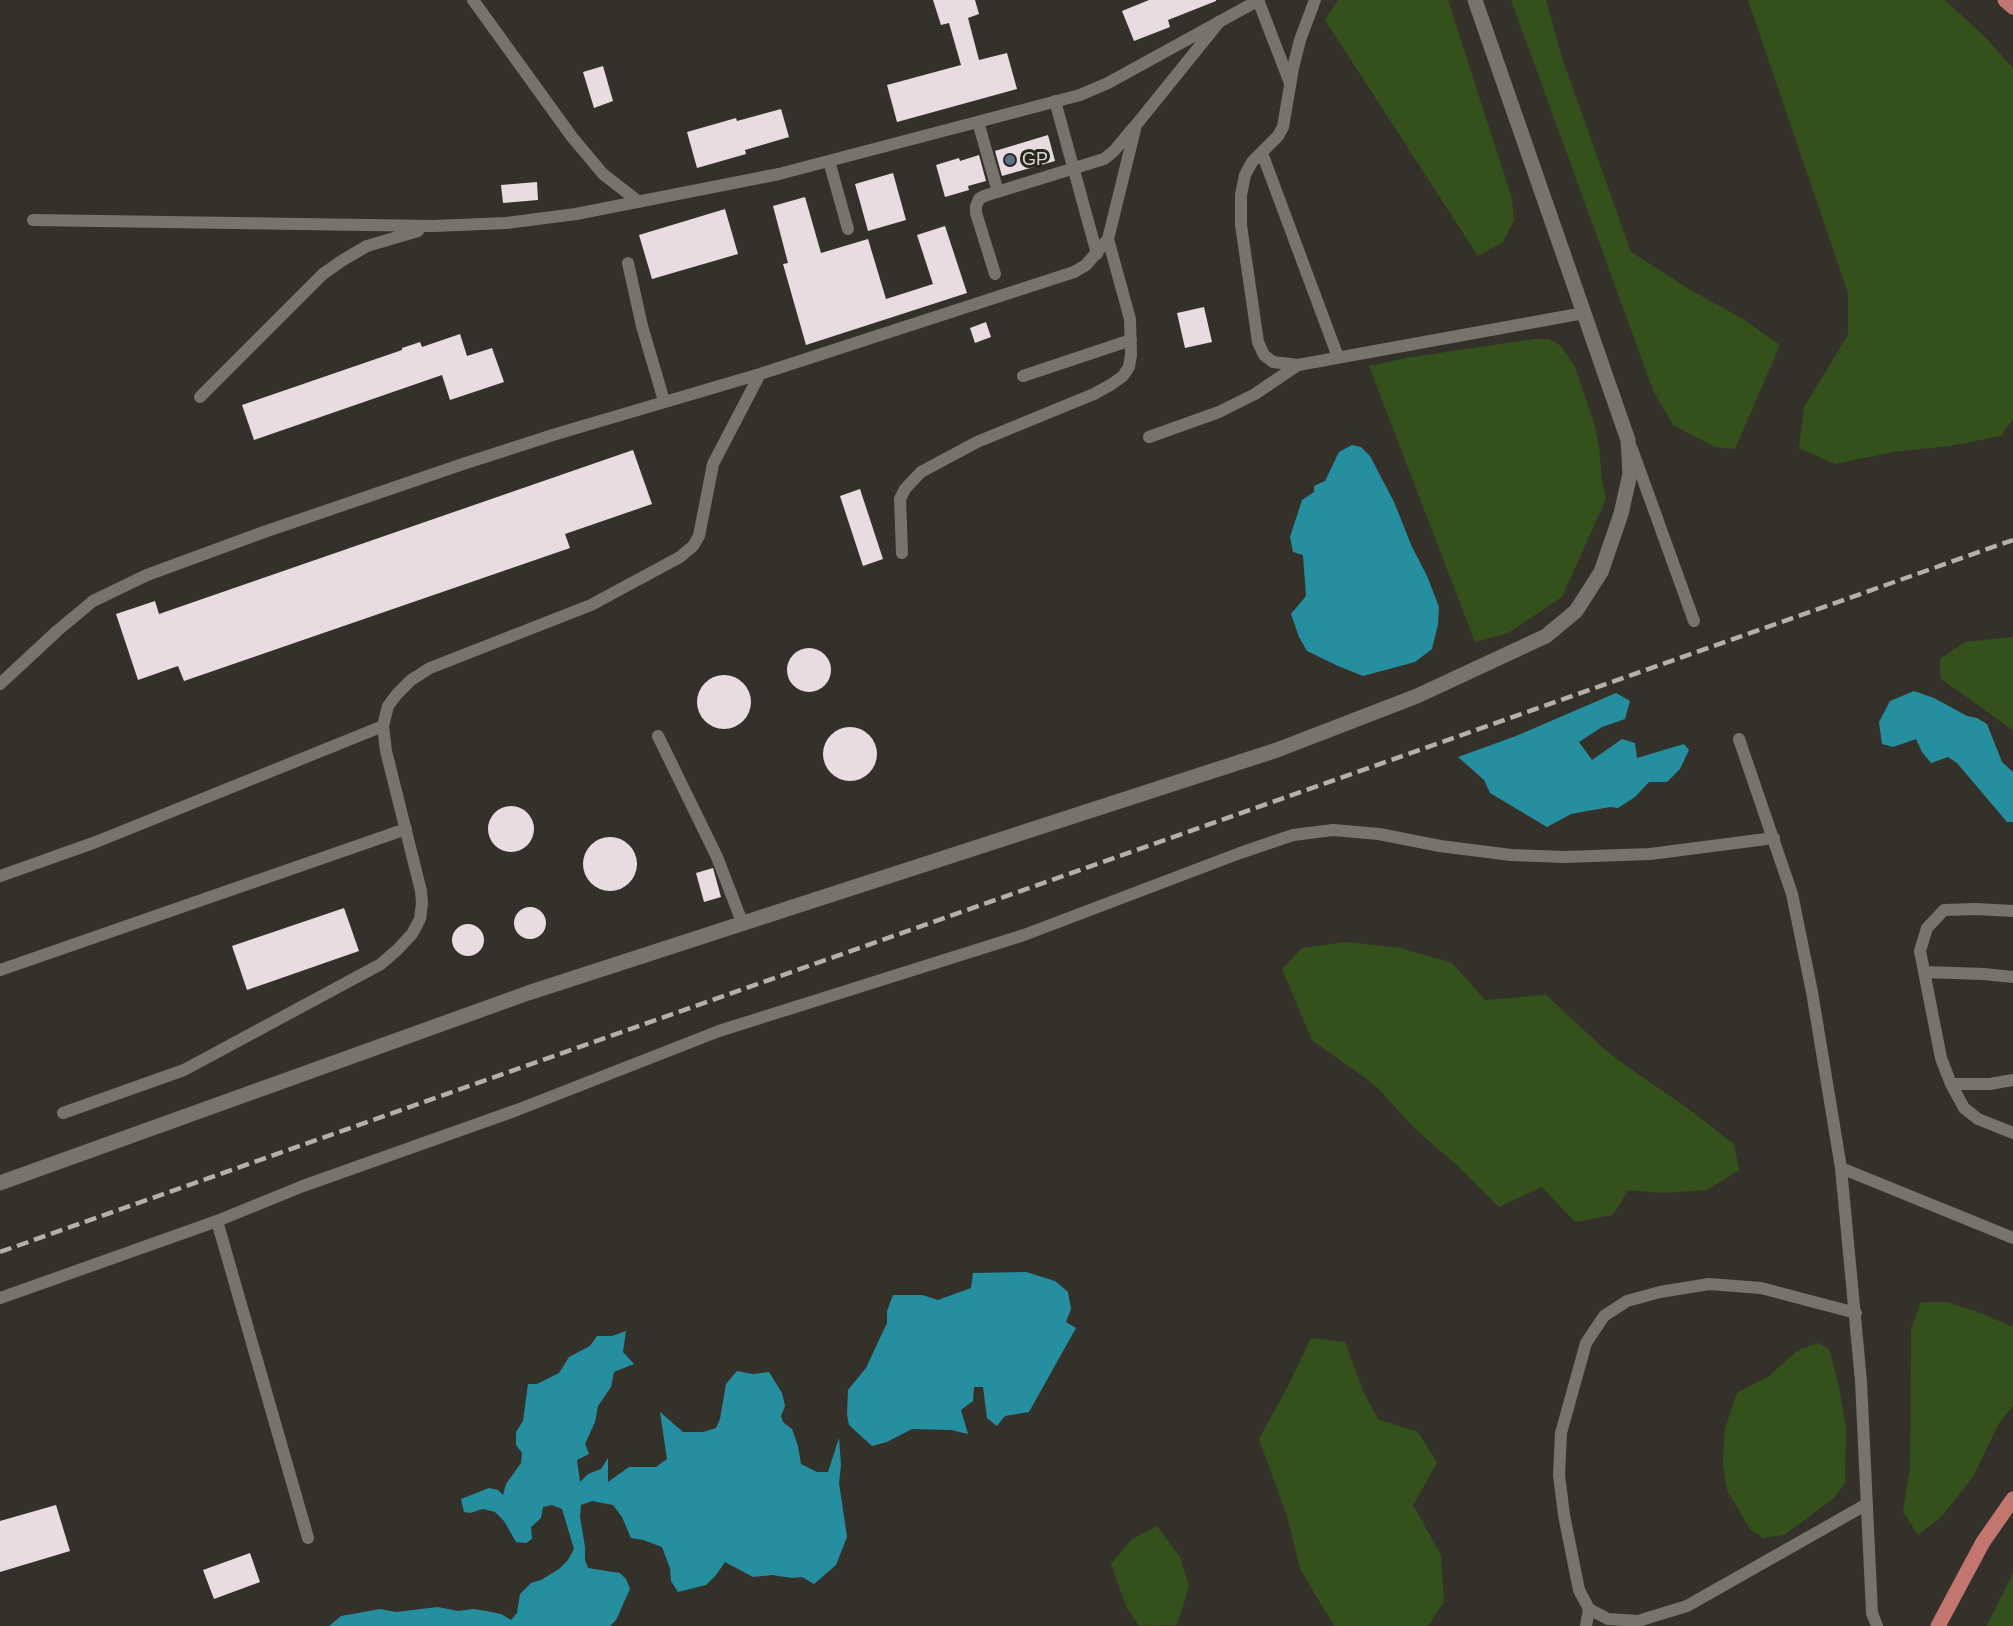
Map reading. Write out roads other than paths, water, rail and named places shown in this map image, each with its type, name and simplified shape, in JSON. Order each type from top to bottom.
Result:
[{"type":"main road","points":[[2005,0],[2013,7]]},
{"type":"main road","points":[[1938,1626],[1983,1542],[2013,1499]]},
{"type":"street","points":[[0,1183],[528,993],[1277,750],[1417,696],[1546,636],[1576,611],[1601,572],[1621,514],[1630,474],[1628,440],[1475,0]]},
{"type":"lane","points":[[473,0],[572,136],[603,174],[639,202]]},
{"type":"lane","points":[[1315,0],[1300,40],[1283,127],[1278,136],[1252,162],[1245,175],[1241,195],[1242,225],[1258,342],[1263,355],[1274,362],[1298,365],[1584,312]]},
{"type":"lane","points":[[33,220],[434,226],[506,223],[576,214],[779,174],[1080,95],[1108,83],[1253,1],[1290,84]]},
{"type":"lane","points":[[995,274],[976,213],[976,206],[984,196],[1104,159],[1136,125],[1220,21]]},
{"type":"lane","points":[[1055,102],[1097,254]]},
{"type":"lane","points":[[978,122],[998,192]]},
{"type":"lane","points":[[0,684],[66,623],[93,601],[118,587],[264,532],[463,464],[664,401],[760,374],[1074,272],[1086,265],[1108,239],[1136,125]]},
{"type":"lane","points":[[1262,153],[1338,357]]},
{"type":"lane","points":[[829,160],[848,229]]},
{"type":"lane","points":[[200,397],[303,292],[330,269],[367,246],[434,226]]},
{"type":"lane","points":[[902,553],[900,499],[910,482],[929,467],[977,442],[1094,394],[1124,376],[1129,367],[1131,340],[1126,304],[1108,239]]},
{"type":"lane","points":[[628,263],[642,326],[664,401]]},
{"type":"lane","points":[[1023,376],[1131,340]]},
{"type":"lane","points":[[1149,437],[1228,408],[1255,394],[1298,365]]},
{"type":"lane","points":[[63,1113],[184,1070],[381,964],[412,933],[420,919],[421,891],[386,751],[383,726],[388,706],[411,680],[430,668],[591,604],[680,557],[693,546],[699,536],[713,464],[760,374]]},
{"type":"lane","points":[[1628,440],[1694,621]]},
{"type":"lane","points":[[0,876],[96,842],[383,726]]},
{"type":"lane","points":[[658,736],[717,857],[742,922]]},
{"type":"lane","points":[[1739,739],[1791,894],[1812,992],[1841,1168],[1862,1382],[1872,1613],[1877,1626]]},
{"type":"lane","points":[[0,970],[406,829]]},
{"type":"lane","points":[[0,1298],[517,1110],[719,1031],[1024,935],[1240,853],[1293,836],[1333,830],[1379,834],[1440,846],[1511,855],[1564,856],[1650,854],[1773,838]]},
{"type":"lane","points":[[2013,911],[1944,910],[1927,928],[1920,951],[1941,1058],[1951,1084],[1964,1108],[1978,1119],[2013,1133]]},
{"type":"lane","points":[[1924,972],[2013,977]]},
{"type":"lane","points":[[1951,1084],[1990,1084],[2013,1080]]},
{"type":"lane","points":[[1841,1168],[1905,1192],[2013,1238]]},
{"type":"lane","points":[[217,1221],[308,1538]]},
{"type":"lane","points":[[1586,1626],[1589,1610],[1579,1590],[1564,1515],[1559,1475],[1561,1433],[1586,1343],[1604,1316],[1626,1301],[1660,1292],[1709,1284],[1761,1288],[1856,1314]]},
{"type":"lane","points":[[1589,1610],[1608,1619],[1638,1621],[1687,1606],[1867,1503]]},
{"type":"water","points":[[1352,445],[1361,447],[1370,456],[1394,502],[1439,607],[1438,624],[1432,649],[1415,662],[1363,676],[1307,651],[1291,614],[1306,596],[1303,555],[1293,552],[1290,537],[1302,500],[1314,492],[1314,486],[1325,481],[1339,452]]},
{"type":"water","points":[[1914,691],[1934,698],[1987,724],[2002,762],[2013,772],[2013,822],[2007,822],[1957,763],[1948,757],[1931,763],[1922,752],[1916,739],[1893,747],[1882,744],[1879,722],[1890,701]]},
{"type":"water","points":[[1616,693],[1630,701],[1625,719],[1602,727],[1579,742],[1592,760],[1622,739],[1635,743],[1637,758],[1684,744],[1689,750],[1680,769],[1667,782],[1649,782],[1635,797],[1618,808],[1610,807],[1571,814],[1547,827],[1490,793],[1484,780],[1458,757],[1516,736]]},
{"type":"water","points":[[1026,1272],[1055,1281],[1068,1292],[1071,1309],[1066,1322],[1076,1328],[1029,1412],[1005,1416],[997,1426],[987,1418],[983,1387],[974,1387],[973,1401],[961,1410],[968,1434],[951,1430],[912,1429],[887,1442],[872,1446],[849,1425],[848,1390],[866,1368],[887,1323],[887,1311],[893,1295],[922,1295],[938,1300],[971,1288],[973,1273]]},
{"type":"water","points":[[626,1331],[623,1352],[634,1364],[614,1372],[611,1387],[598,1406],[595,1422],[585,1444],[589,1454],[577,1460],[580,1482],[588,1474],[601,1469],[608,1458],[608,1482],[629,1467],[656,1467],[667,1459],[660,1412],[683,1432],[703,1432],[716,1428],[720,1419],[726,1384],[737,1371],[753,1374],[769,1372],[782,1393],[785,1406],[781,1416],[783,1422],[792,1429],[801,1464],[817,1472],[828,1472],[839,1438],[841,1465],[839,1483],[847,1537],[836,1565],[814,1584],[802,1577],[772,1575],[753,1577],[725,1562],[706,1585],[678,1592],[671,1581],[670,1568],[662,1547],[631,1538],[622,1517],[613,1505],[592,1501],[581,1505],[580,1517],[588,1568],[620,1573],[626,1579],[630,1589],[616,1620],[610,1626],[329,1626],[341,1616],[380,1609],[396,1612],[438,1607],[458,1611],[473,1609],[486,1611],[501,1614],[511,1620],[517,1613],[520,1594],[531,1583],[559,1569],[574,1549],[562,1509],[552,1505],[543,1507],[541,1518],[531,1527],[532,1539],[526,1543],[516,1542],[504,1521],[495,1512],[483,1509],[470,1513],[464,1512],[461,1499],[489,1488],[498,1490],[503,1495],[506,1484],[521,1463],[522,1453],[516,1445],[516,1432],[523,1421],[528,1384],[537,1384],[559,1373],[569,1357],[590,1346],[597,1336],[612,1336]]},
{"type":"railway","points":[[0,1252],[2013,540]]},
{"type":"place","name":"GP","points":[[1010,160]]}]
